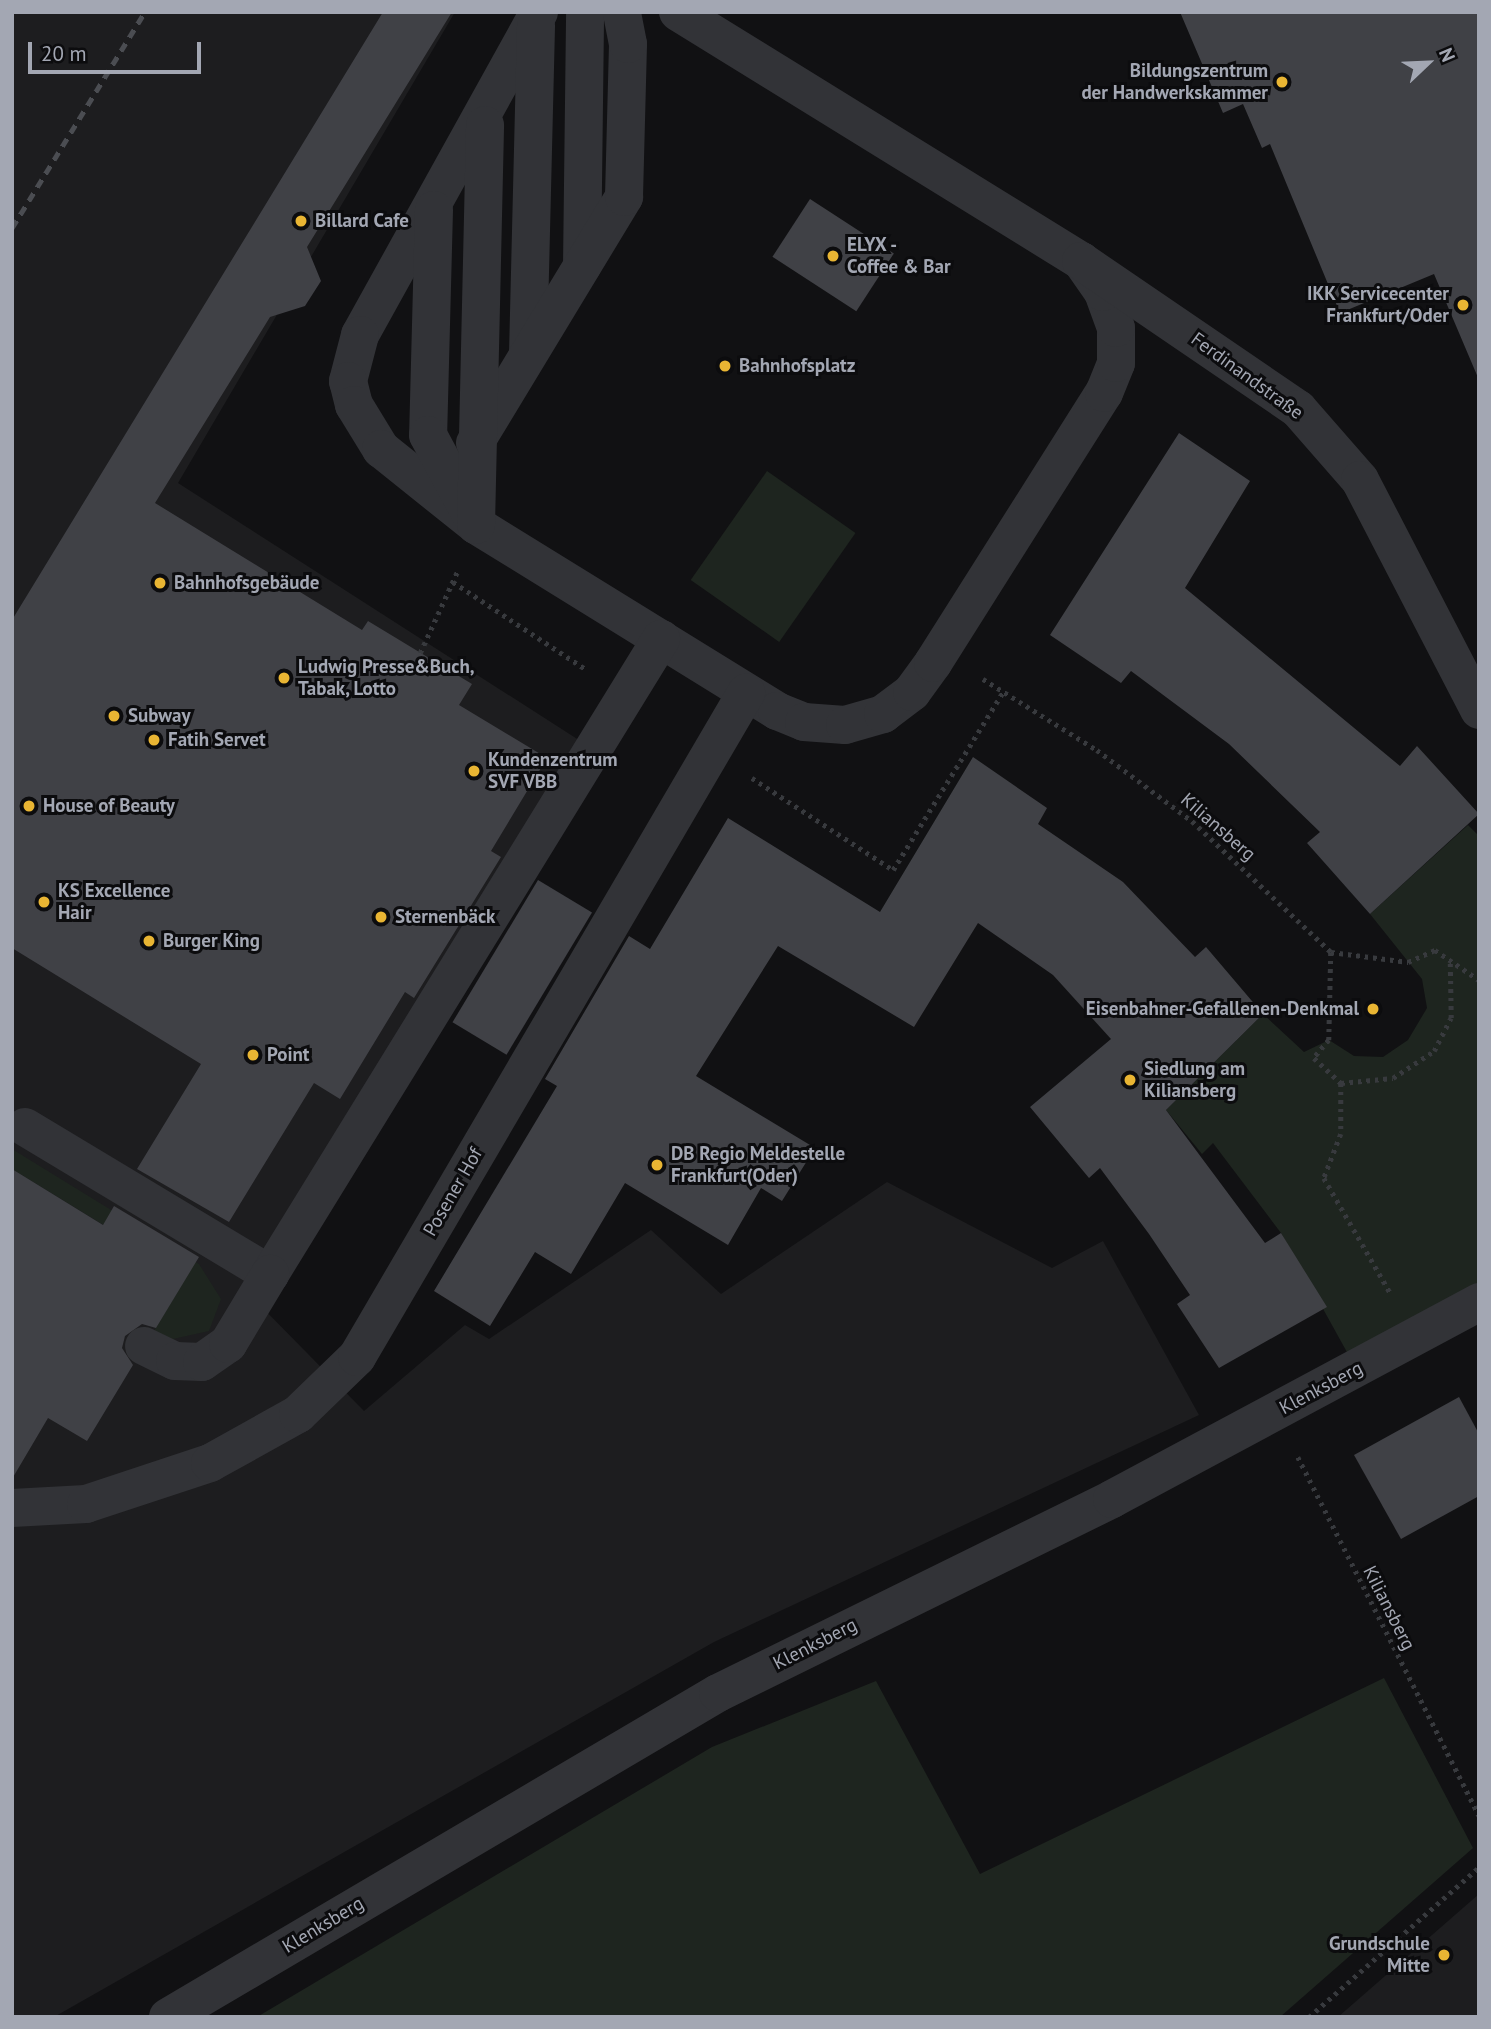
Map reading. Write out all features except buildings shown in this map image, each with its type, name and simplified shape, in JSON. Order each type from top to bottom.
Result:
[{"type":"street","points":[[582,266],[585,12]]},
{"type":"street","points":[[475,443],[625,197],[628,44],[622,12]]},
{"type":"street","points":[[538,15],[485,120],[360,335],[348,382],[363,427],[381,449],[476,524],[746,693],[804,722],[845,725],[883,714],[912,692],[940,651],[1104,393],[1116,363],[1116,328],[1103,292],[1081,261],[678,12]]},
{"type":"street","points":[[528,354],[538,15]]},
{"type":"street","points":[[476,524],[475,443],[485,120]]},
{"type":"street","points":[[434,204],[428,435],[476,524]]},
{"type":"street","name":"Ferdinandstraße","points":[[1081,261],[1288,402],[1316,429],[1360,480],[1479,710]]},
{"type":"street","points":[[144,1346],[175,1361],[202,1362],[228,1344],[661,639]]},
{"type":"street","name":"Posener Hof","points":[[12,1508],[86,1504],[210,1463],[298,1414],[356,1357],[746,693]]},
{"type":"street","points":[[25,1127],[270,1274]]},
{"type":"street","name":"Klenksberg","points":[[168,2017],[718,1693],[1275,1413],[1479,1303]]},
{"type":"path","points":[[420,653],[453,582]]},
{"type":"path","name":"Kiliansberg","points":[[940,651],[1097,750],[1192,821],[1331,952]]},
{"type":"path","points":[[1415,1337],[1324,1178],[1342,1134],[1341,1083],[1314,1058],[1329,1040],[1331,952],[1408,962],[1435,950],[1479,981]]},
{"type":"path","points":[[1341,1083],[1393,1077],[1434,1051],[1451,1018],[1450,961]]},
{"type":"path","name":"Kiliansberg","points":[[1275,1413],[1479,1816]]},
{"type":"path","points":[[1308,2017],[1479,1867]]},
{"type":"shaded area","points":[[12,12],[455,12],[178,483],[585,744],[249,1294],[364,1411],[465,1325],[489,1339],[651,1230],[721,1294],[887,1182],[1052,1268],[1103,1241],[1199,1415],[714,1642],[54,2017],[12,2017]]},
{"type":"shaded area","points":[[767,471],[855,533],[779,642],[691,580]]},
{"type":"shaded area","points":[[1468,825],[1479,836],[1479,1284],[1348,1354],[1281,1233],[1213,1143],[1202,1154],[1166,1110],[1263,1014],[1304,1052],[1329,1040],[1354,1056],[1383,1057],[1408,1040],[1427,1008],[1422,979],[1370,914]]},
{"type":"shaded area","points":[[12,1149],[199,1264],[221,1299],[209,1331],[173,1339],[154,1331],[187,1276],[12,1169]]},
{"type":"shaded area","points":[[1384,1678],[1473,1848],[1280,2017],[257,2017],[712,1747],[876,1681],[980,1874]]},
{"type":"shaded area","name":"Grundschule Mitte","points":[[1479,1894],[1479,2017],[1338,2017]]},
{"type":"railway","points":[[12,228],[145,12]]},
{"type":"place","name":"Bildungszentrum der Handwerkskammer","points":[[1282,82]]},
{"type":"place","name":"Billard Cafe","points":[[301,221]]},
{"type":"place","name":"ELYX - Coffee & Bar","points":[[833,256]]},
{"type":"place","name":"IKK Servicecenter Frankfurt/Oder","points":[[1463,305]]},
{"type":"place","name":"Bahnhofsplatz","points":[[725,366]]},
{"type":"place","name":"Bahnhofsgebäude","points":[[160,583]]},
{"type":"place","name":"Ludwig Presse&Buch, Tabak, Lotto","points":[[284,678]]},
{"type":"place","name":"Subway","points":[[114,716]]},
{"type":"place","name":"Fatih Servet","points":[[154,740]]},
{"type":"place","name":"Kundenzentrum SVF VBB","points":[[474,771]]},
{"type":"place","name":"House of Beauty","points":[[29,806]]},
{"type":"place","name":"KS Excellence Hair","points":[[44,902]]},
{"type":"place","name":"Sternenbäck","points":[[381,917]]},
{"type":"place","name":"Burger King","points":[[149,941]]},
{"type":"place","name":"Eisenbahner-Gefallenen-Denkmal","points":[[1373,1009]]},
{"type":"place","name":"Point","points":[[253,1055]]},
{"type":"place","name":"Siedlung am Kiliansberg","points":[[1130,1080]]},
{"type":"place","name":"DB Regio Meldestelle Frankfurt(Oder)","points":[[657,1165]]},
{"type":"place","name":"Grundschule Mitte","points":[[1444,1955]]}]
